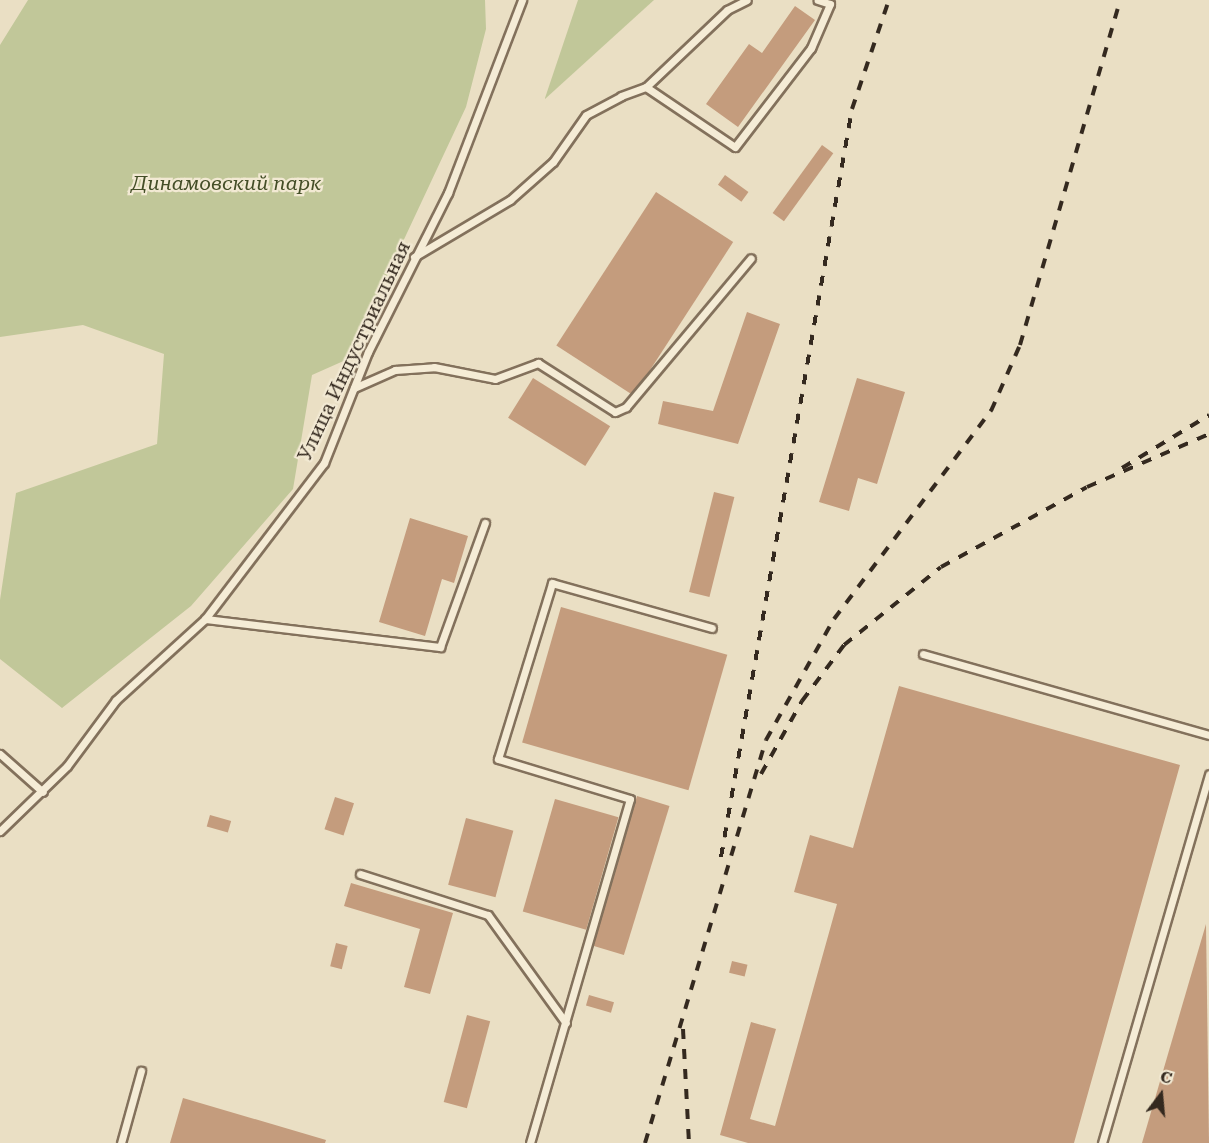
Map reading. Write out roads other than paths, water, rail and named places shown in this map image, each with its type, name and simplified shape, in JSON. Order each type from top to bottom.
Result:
[{"type":"lane","name":"Улица Индустриальная","points":[[0,831],[43,792],[116,700],[205,619],[324,463],[354,388],[479,120],[522,0]]},
{"type":"lane","points":[[414,257],[510,200],[553,162],[586,114],[646,87],[727,10],[747,0]]},
{"type":"lane","points":[[646,87],[735,147],[811,48],[830,4],[818,0]]},
{"type":"lane","points":[[354,388],[395,370],[434,367],[495,380],[538,363],[615,412],[626,407],[751,258]]},
{"type":"lane","points":[[205,619],[440,647],[485,524]]},
{"type":"lane","points":[[530,1143],[630,799],[498,759],[552,583],[712,628]]},
{"type":"lane","points":[[923,654],[1209,735]]},
{"type":"lane","points":[[0,754],[43,792]]},
{"type":"lane","points":[[1102,1143],[1209,774]]},
{"type":"lane","points":[[360,874],[488,915],[566,1023]]},
{"type":"lane","points":[[121,1143],[141,1071]]},
{"type":"railway","points":[[721,857],[852,109],[889,0]]},
{"type":"railway","points":[[645,1143],[766,740],[834,619],[991,411],[1020,345],[1120,0]]},
{"type":"railway","points":[[1122,468],[1209,415]]},
{"type":"railway","points":[[761,774],[802,701],[844,645],[941,567],[1087,487],[1209,434]]},
{"type":"railway","points":[[683,1029],[689,1143]]},
{"type":"park label","name":"Динамовский парк","points":[[226,183]]}]
